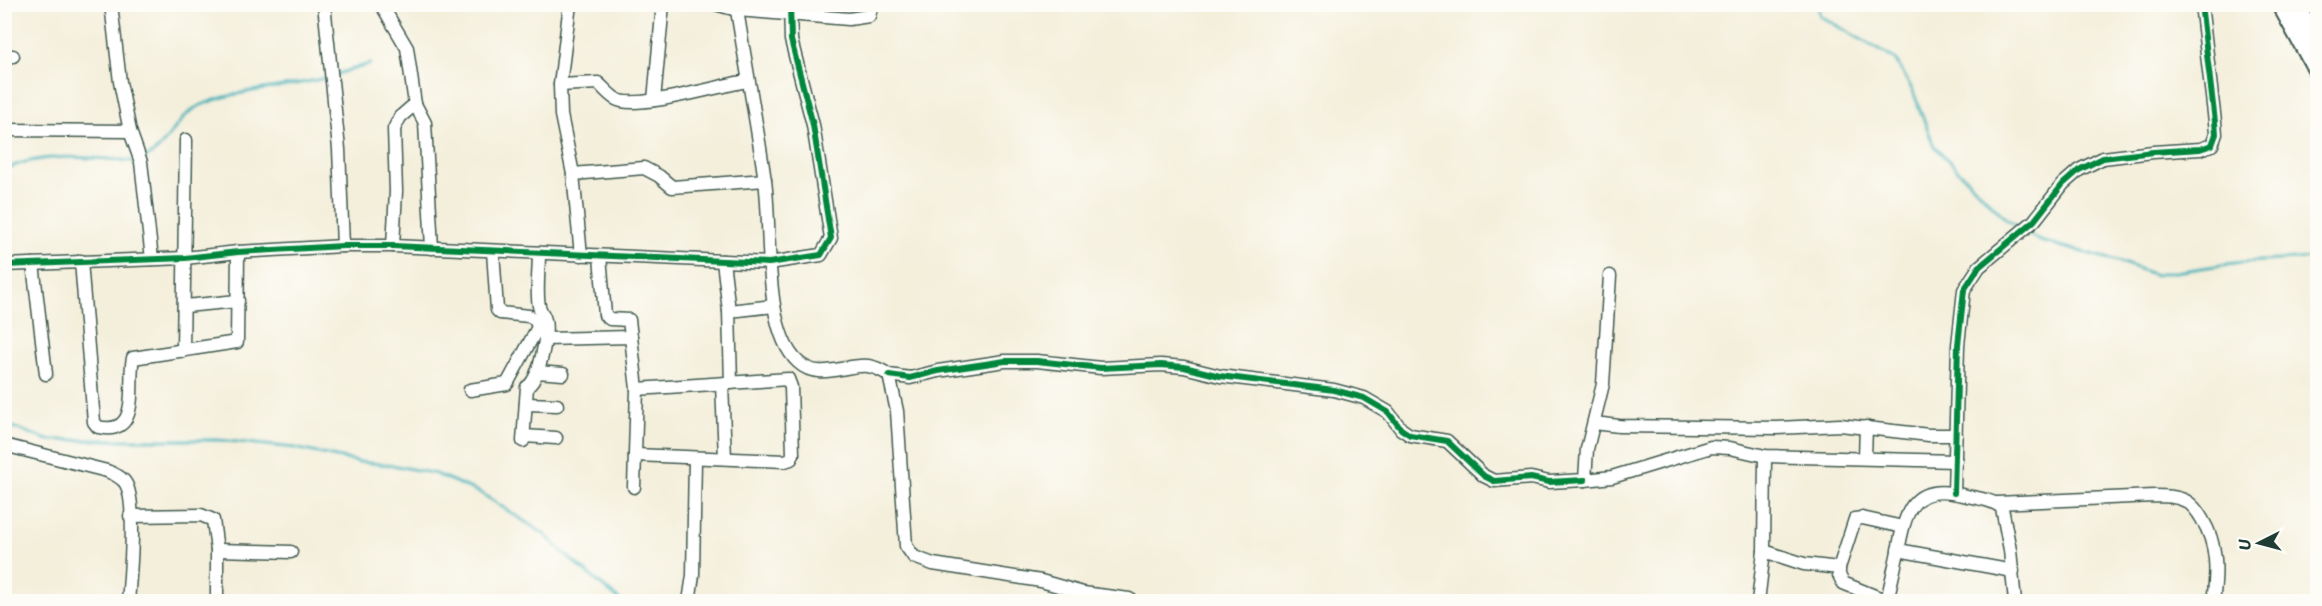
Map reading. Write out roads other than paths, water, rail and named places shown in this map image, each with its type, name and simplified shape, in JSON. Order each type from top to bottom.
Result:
[{"type":"highway","points":[[2280,4],[2318,73]]},
{"type":"highway","points":[[2296,4],[2318,44]]},
{"type":"street","points":[[111,4],[120,82],[130,130],[141,158],[152,259]]},
{"type":"street","points":[[324,4],[339,149],[342,246]]},
{"type":"street","points":[[381,4],[407,48],[415,104],[425,123],[432,248]]},
{"type":"street","points":[[570,4],[560,85],[561,115],[573,174],[581,255]]},
{"type":"street","points":[[654,100],[663,4]]},
{"type":"street","points":[[714,4],[737,10],[790,9],[849,19],[867,18],[871,14],[872,4]]},
{"type":"street","points":[[1954,493],[1958,345],[1964,290],[1979,267],[2023,232],[2070,177],[2091,164],[2103,158],[2200,149],[2212,145],[2216,134],[2206,31],[2201,4]]},
{"type":"street","points":[[4,265],[185,258],[238,252],[342,246],[393,246],[769,263],[821,255],[831,238],[813,125],[791,40],[790,9]]},
{"type":"street","points":[[737,10],[768,202],[769,263],[774,306],[785,344],[798,363],[808,368],[834,372],[867,366],[890,375],[910,378],[938,371],[1005,361],[1037,361],[1101,368],[1161,365],[1184,367],[1220,376],[1334,390],[1364,398],[1388,412],[1401,429],[1410,435],[1447,441],[1484,476],[1494,481],[1531,478],[1550,482],[1612,477],[1711,447],[1730,448],[1765,456],[1956,461]]},
{"type":"street","points":[[560,85],[598,83],[616,99],[627,103],[654,100],[747,81]]},
{"type":"street","points":[[393,246],[396,191],[394,129],[400,117],[415,104]]},
{"type":"street","points":[[4,130],[130,130]]},
{"type":"street","points":[[183,351],[186,140]]},
{"type":"street","points":[[573,174],[644,168],[659,176],[672,187],[765,180]]},
{"type":"street","points":[[470,390],[507,384],[538,327],[535,319],[529,316],[500,313],[497,310],[494,251]]},
{"type":"street","points":[[81,261],[94,422],[98,427],[113,428],[127,419],[130,409],[132,358],[237,342],[238,252]]},
{"type":"street","points":[[539,254],[539,306],[545,320],[545,339],[537,372],[532,383],[527,387],[524,438],[556,438]]},
{"type":"street","points":[[600,256],[605,315],[609,319],[629,320],[637,389],[634,487]]},
{"type":"street","points":[[723,261],[729,311],[725,458]]},
{"type":"street","points":[[33,264],[46,374]]},
{"type":"street","points":[[1586,480],[1587,449],[1603,384],[1610,276]]},
{"type":"street","points":[[185,306],[238,302]]},
{"type":"street","points":[[729,311],[774,306]]},
{"type":"street","points":[[545,339],[631,337]]},
{"type":"street","points":[[635,455],[791,459],[793,454],[791,387],[788,378],[791,369],[798,363]]},
{"type":"street","points":[[537,372],[563,374]]},
{"type":"street","points":[[890,375],[897,411],[906,546],[914,557],[933,564],[1041,580],[1083,593],[1129,599],[1134,602]]},
{"type":"street","points":[[637,389],[788,378]]},
{"type":"street","points":[[526,404],[557,405]]},
{"type":"street","points":[[1594,423],[1777,428],[1840,425],[1905,433],[1956,435]]},
{"type":"street","points":[[1865,457],[1866,427]]},
{"type":"street","points":[[4,445],[118,475],[126,484],[130,516],[129,602]]},
{"type":"street","points":[[1758,602],[1764,551],[1765,456]]},
{"type":"street","points":[[689,602],[693,575],[695,458]]},
{"type":"street","points":[[1902,527],[1867,519],[1855,519],[1839,568],[1839,575],[1844,584],[1887,601],[1902,527],[1909,508],[1927,494],[1954,493],[1997,503],[2175,497],[2187,501],[2210,531],[2216,566],[2213,602]]},
{"type":"street","points":[[1997,503],[2002,508],[2006,520],[2015,602]]},
{"type":"street","points":[[130,516],[206,516],[215,524],[217,602]]},
{"type":"street","points":[[217,550],[291,552]]},
{"type":"street","points":[[1898,550],[2013,571]]},
{"type":"street","points":[[1764,551],[1804,564],[1839,568]]},
{"type":"waterway","points":[[1818,4],[1820,16],[1895,59],[1913,91],[1934,146],[2006,219],[2020,228]]},
{"type":"waterway","points":[[334,75],[370,64]]},
{"type":"waterway","points":[[144,158],[158,149],[183,119],[197,107],[245,92],[328,77]]},
{"type":"waterway","points":[[4,170],[18,164],[50,158],[137,160]]},
{"type":"waterway","points":[[2025,232],[2040,241],[2118,261],[2155,275],[2242,262],[2318,258]]},
{"type":"waterway","points":[[4,424],[48,440],[219,440],[295,448],[359,462],[392,465],[436,474],[481,493],[544,534],[622,602]]}]
